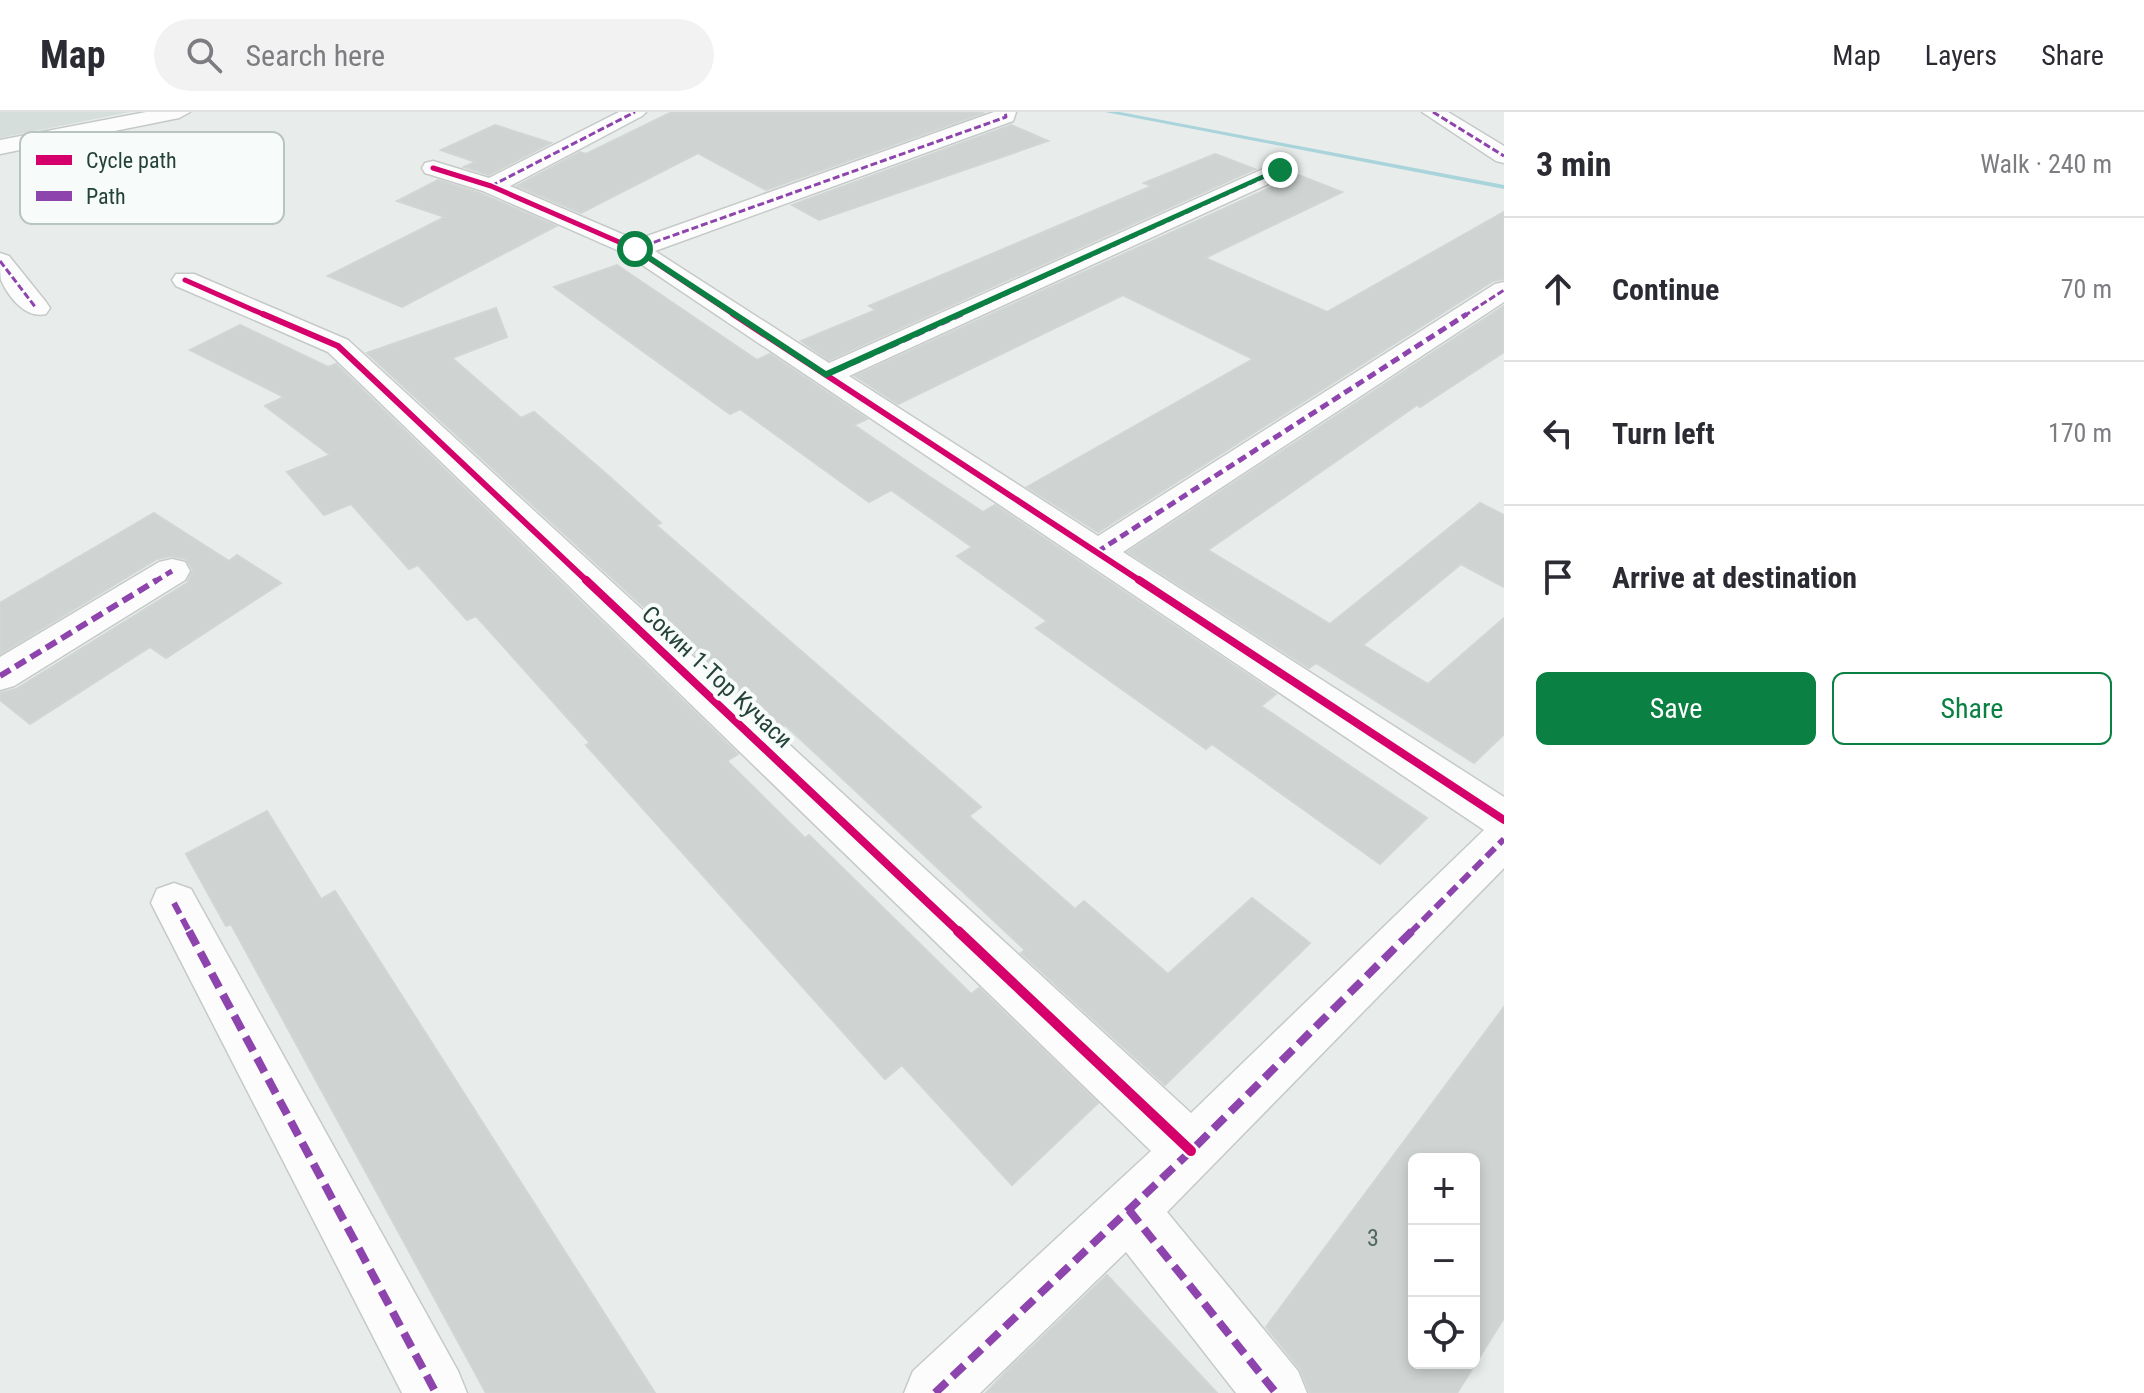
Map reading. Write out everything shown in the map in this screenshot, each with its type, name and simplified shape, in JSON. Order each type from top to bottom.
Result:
[{"type":"street","points":[[77,132],[179,112]]},
{"type":"street","points":[[491,186],[635,112]]},
{"type":"street","points":[[635,249],[1006,117],[1005,112]]},
{"type":"street","points":[[1433,112],[1504,156]]},
{"type":"street","points":[[0,147],[20,143]]},
{"type":"street","points":[[433,168],[491,186],[635,249],[1504,820]]},
{"type":"street","points":[[826,375],[1280,170]]},
{"type":"street","points":[[0,261],[36,308]]},
{"type":"street","name":"Сокин 1-Тор Kучаси","points":[[185,280],[338,346],[1191,1151]]},
{"type":"street","points":[[1097,552],[1504,290]]},
{"type":"street","points":[[0,676],[172,571]]},
{"type":"street","points":[[935,1393],[1191,1151],[1504,839]]},
{"type":"street","points":[[174,903],[436,1393]]},
{"type":"street","points":[[1129,1210],[1276,1393]]},
{"type":"shaded area","points":[[0,112],[130,112],[20,132],[0,138]]},
{"type":"building","points":[[672,112],[983,113],[766,190],[698,153],[581,213],[517,186],[580,152],[586,154]]},
{"type":"building","points":[[495,125],[551,143],[489,175],[464,167],[476,162],[441,150]]},
{"type":"building","points":[[1011,125],[1048,141],[819,220],[792,205]]},
{"type":"building","points":[[1215,154],[1255,169],[829,360],[801,341],[876,310],[869,306],[1152,186],[1144,183]]},
{"type":"building","points":[[1298,175],[1342,192],[1205,258],[1327,312],[1504,212],[1504,279],[1493,281],[1098,532],[1027,487],[1253,359],[1123,295],[898,404],[855,376]]},
{"type":"building","points":[[438,180],[482,194],[556,226],[402,307],[328,276],[445,217],[397,201]]},
{"type":"building","points":[[617,265],[757,360],[770,354],[867,419],[854,425],[930,477],[983,512],[995,505],[1276,694],[1261,706],[1427,818],[1380,864],[1212,744],[1206,749],[1036,628],[1047,621],[957,556],[972,547],[891,490],[869,502],[740,409],[730,414],[554,287]]},
{"type":"building","points":[[1504,306],[1504,352],[1420,407],[1417,405],[1208,550],[1330,624],[1480,503],[1504,515],[1504,587],[1461,564],[1363,645],[1428,684],[1504,618],[1504,734],[1474,763],[1316,663],[1309,668],[1128,552]]},
{"type":"building","points":[[496,308],[507,337],[452,358],[521,418],[534,412],[603,471],[661,523],[656,525],[981,807],[969,816],[1075,909],[1084,901],[1168,974],[1252,898],[1310,943],[1165,1085],[1021,953],[1025,950],[785,725],[778,730],[367,353]]},
{"type":"building","points":[[240,325],[328,367],[336,364],[738,754],[727,761],[805,838],[809,835],[971,994],[979,988],[1098,1103],[1012,1185],[902,1065],[885,1079],[586,745],[590,743],[476,616],[467,620],[418,565],[409,569],[351,504],[324,515],[287,472],[330,455],[265,406],[284,397],[190,350]]},
{"type":"building","points":[[154,513],[229,561],[237,555],[281,583],[166,658],[150,647],[30,724],[0,700],[0,693],[16,689],[187,583],[193,570],[186,559],[171,556],[157,559],[0,654],[0,603]]},
{"type":"building","points":[[267,811],[321,899],[335,891],[655,1393],[486,1393],[231,924],[226,926],[186,854]]},
{"type":"building","points":[[1504,1007],[1504,1318],[1480,1356],[1480,1153],[1408,1153],[1408,1369],[1472,1369],[1457,1393],[1310,1393],[1300,1369],[1266,1327]]},
{"type":"building","points":[[1107,1275],[1217,1393],[986,1393],[1008,1370]]},
{"type":"waterway","points":[[1109,112],[1504,187]]},
{"type":"marked path","points":[[491,186],[635,112]]},
{"type":"marked path","points":[[635,249],[1006,117],[1005,112]]},
{"type":"marked path","points":[[1433,112],[1504,156]]},
{"type":"marked path","points":[[826,375],[1280,170]]},
{"type":"marked path","points":[[0,261],[36,308]]},
{"type":"marked path","points":[[1097,552],[1504,290]]},
{"type":"marked path","points":[[0,676],[172,571]]},
{"type":"marked path","points":[[935,1393],[1191,1151],[1504,839]]},
{"type":"marked path","points":[[174,903],[436,1393]]},
{"type":"marked path","points":[[1129,1210],[1276,1393]]},
{"type":"cycle path","points":[[433,168],[491,186],[635,249],[1504,820]]},
{"type":"cycle path","points":[[185,280],[338,346],[1191,1151]]},
{"type":"route","points":[[635,249],[826,375],[1280,170]]}]
